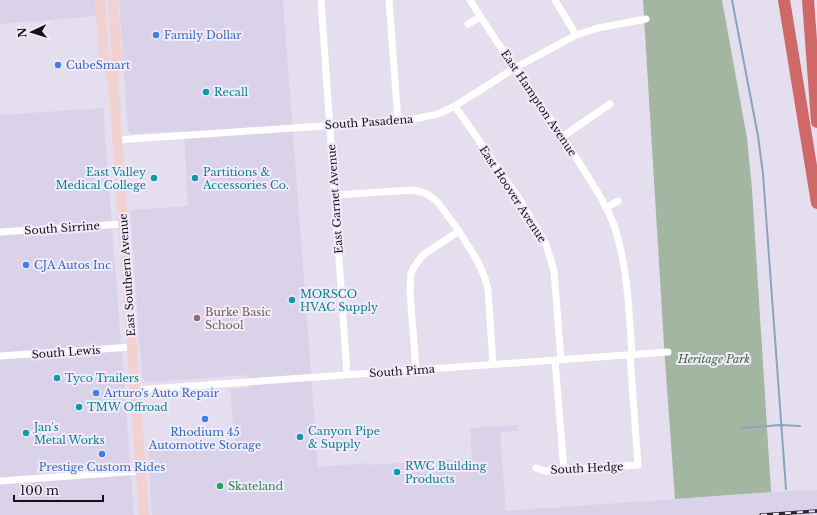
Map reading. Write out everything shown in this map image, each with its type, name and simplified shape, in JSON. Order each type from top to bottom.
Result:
[{"type":"highway","points":[[784,0],[817,203]]},
{"type":"highway","points":[[808,0],[817,122]]},
{"type":"main road","name":"East Southern Avenue","points":[[100,0],[104,58],[113,79]]},
{"type":"main road","points":[[108,0],[110,19],[115,27]]},
{"type":"main road","name":"East Southern Avenue","points":[[113,0],[117,58],[113,79],[144,515]]},
{"type":"street","name":"East Garnet Avenue","points":[[321,0],[347,374]]},
{"type":"street","points":[[390,0],[398,121]]},
{"type":"street","name":"East Hampton Avenue","points":[[470,0],[598,192],[614,227],[624,262],[628,293],[638,466]]},
{"type":"street","points":[[555,0],[576,35]]},
{"type":"street","points":[[468,24],[480,17]]},
{"type":"street","name":"South Pasadena","points":[[117,140],[423,118],[455,106],[515,68],[576,35],[598,28],[646,19]]},
{"type":"street","points":[[562,137],[610,104]]},
{"type":"street","name":"East Hoover Avenue","points":[[455,106],[520,200],[546,244],[554,271],[556,286],[558,360],[564,470]]},
{"type":"street","points":[[335,195],[404,190],[419,191],[433,198],[439,204],[459,231],[478,262],[485,278],[488,290],[493,364]]},
{"type":"street","points":[[606,208],[618,201]]},
{"type":"street","name":"South Sirrine","points":[[0,232],[123,224]]},
{"type":"street","points":[[416,370],[410,292],[411,274],[414,267],[423,256],[459,231]]},
{"type":"street","name":"South Lewis","points":[[0,356],[132,347]]},
{"type":"street","name":"South Pima","points":[[136,390],[668,352]]},
{"type":"street","name":"South Hedge","points":[[536,468],[546,471],[638,466]]},
{"type":"street","points":[[0,481],[141,471]]},
{"type":"shaded area","points":[[0,0],[95,0],[96,16],[0,24]]},
{"type":"shaded area","points":[[119,0],[284,0],[318,467],[472,458],[470,428],[518,425],[518,431],[503,432],[500,435],[506,511],[747,494],[770,476],[772,492],[817,490],[817,515],[152,515],[148,449],[235,444],[230,389],[248,388],[247,375],[147,382],[142,377],[130,210],[188,206],[184,131],[132,134],[128,130]]},
{"type":"shaded area","points":[[103,108],[134,515],[0,515],[0,115]]},
{"type":"green space","name":"Heritage Park","points":[[643,0],[722,0],[747,138],[752,189],[771,492],[675,499]]},
{"type":"waterway","points":[[732,0],[758,136],[763,174],[786,489]]},
{"type":"waterway","points":[[742,428],[780,425],[800,426]]},
{"type":"railway","points":[[761,515],[817,511]]},
{"type":"place","name":"Family Dollar","points":[[156,35]]},
{"type":"place","name":"CubeSmart","points":[[58,65]]},
{"type":"place","name":"Recall","points":[[206,92]]},
{"type":"place","name":"East Valley Medical College","points":[[154,178]]},
{"type":"place","name":"Partitions & Accessories Co.","points":[[195,178]]},
{"type":"place","name":"CJA Autos Inc","points":[[26,265]]},
{"type":"place","name":"MORSCO HVAC Supply","points":[[292,300]]},
{"type":"place","name":"Burke Basic School","points":[[197,318]]},
{"type":"place","name":"Tyco Trailers","points":[[57,378]]},
{"type":"place","name":"Arturo's Auto Repair","points":[[96,393]]},
{"type":"place","name":"TMW Offroad","points":[[79,407]]},
{"type":"place","name":"Rhodium 45 Automotive Storage","points":[[205,419]]},
{"type":"place","name":"Jan's Metal Works","points":[[26,433]]},
{"type":"place","name":"Canyon Pipe & Supply","points":[[300,437]]},
{"type":"place","name":"Prestige Custom Rides","points":[[102,454]]},
{"type":"place","name":"RWC Building Products","points":[[397,472]]},
{"type":"place","name":"Skateland","points":[[220,486]]}]
